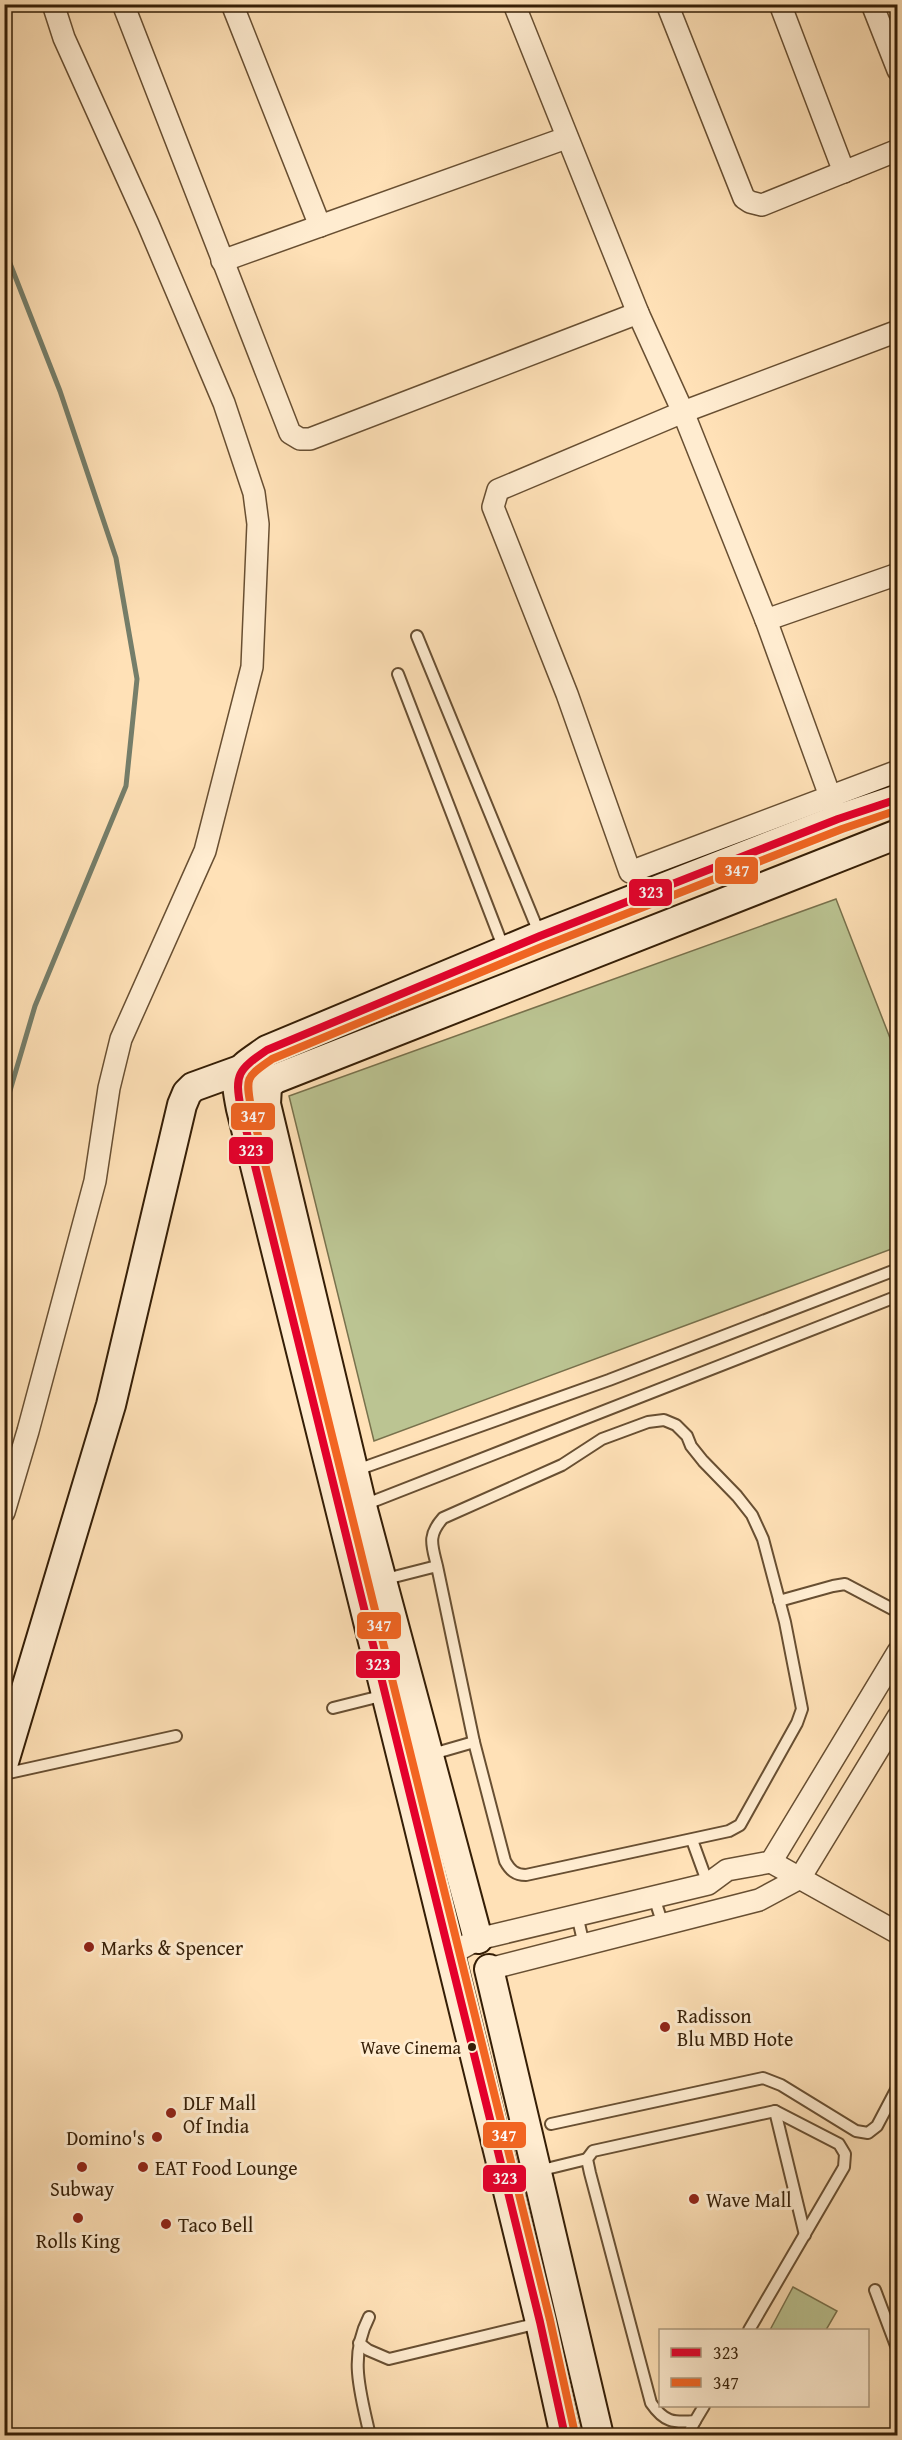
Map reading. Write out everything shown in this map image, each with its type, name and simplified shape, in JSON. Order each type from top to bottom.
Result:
[{"type":"street","points":[[4,1512],[95,1182],[109,1088],[121,1039],[206,851],[252,667],[258,524],[254,493],[224,403],[148,224],[64,38],[53,4]]},
{"type":"street","points":[[123,4],[290,433],[300,439],[310,439],[638,313]]},
{"type":"street","points":[[232,4],[320,226]]},
{"type":"street","points":[[514,4],[566,138],[638,313],[683,412],[766,620],[834,808]]},
{"type":"street","points":[[667,4],[744,198],[756,205],[762,205],[897,150]]},
{"type":"street","points":[[780,4],[844,172]]},
{"type":"street","points":[[872,4],[897,70]]},
{"type":"street","points":[[222,261],[566,138]]},
{"type":"street","points":[[478,1939],[362,1506],[266,1104],[267,1086],[275,1078],[896,839],[890,802],[834,808],[630,872],[567,694],[493,507],[493,500],[498,490],[683,412],[897,331]]},
{"type":"street","points":[[766,620],[897,574]]},
{"type":"street","points":[[4,1762],[111,1405],[182,1105],[187,1093],[193,1087],[240,1070],[267,1050],[505,951],[834,808],[897,771]]},
{"type":"street","points":[[240,1070],[267,1086]]},
{"type":"street","points":[[240,1070],[236,1078],[241,1109],[540,2322],[565,2436]]},
{"type":"street","points":[[771,1862],[897,1652]]},
{"type":"street","points":[[599,2436],[489,1969],[759,1900],[800,1878],[897,1717]]},
{"type":"street","points":[[449,1955],[478,1939],[708,1884],[727,1870],[771,1862],[897,1933]]},
{"type":"lane","points":[[417,636],[540,936]]},
{"type":"lane","points":[[398,674],[505,951]]},
{"type":"lane","points":[[354,1471],[609,1380],[897,1269]]},
{"type":"lane","points":[[362,1506],[897,1296]]},
{"type":"lane","points":[[664,1420],[676,1425],[687,1436],[691,1446],[703,1461],[752,1515],[763,1539],[802,1708],[797,1723],[740,1825],[729,1831],[692,1840],[526,1875],[518,1875],[509,1869],[474,1742],[437,1566],[431,1541],[433,1529],[443,1518],[562,1465],[602,1439],[648,1422],[664,1420]]},
{"type":"lane","points":[[382,1580],[437,1566]]},
{"type":"lane","points":[[779,1601],[845,1584],[897,1611]]},
{"type":"lane","points":[[333,1708],[386,1695]]},
{"type":"lane","points":[[4,1774],[176,1736]]},
{"type":"lane","points":[[429,1755],[474,1742]]},
{"type":"lane","points":[[692,1840],[708,1884]]},
{"type":"lane","points":[[654,1897],[663,1925]]},
{"type":"lane","points":[[577,1915],[584,1945]]},
{"type":"lane","points":[[551,2124],[763,2078],[781,2085],[856,2131],[868,2133],[877,2126],[897,2086]]},
{"type":"lane","points":[[536,2172],[587,2159],[593,2151],[776,2111],[839,2144],[845,2154],[844,2167],[750,2329]]},
{"type":"lane","points":[[776,2111],[806,2235]]},
{"type":"lane","points":[[587,2159],[651,2403],[660,2416],[676,2422],[695,2421]]},
{"type":"lane","points":[[875,2290],[894,2331],[897,2351]]},
{"type":"lane","points":[[369,2317],[359,2343],[356,2360],[370,2436]]},
{"type":"lane","points":[[359,2343],[368,2350],[389,2359],[540,2322]]},
{"type":"lane","points":[[687,2436],[703,2407]]},
{"type":"green space","points":[[836,899],[897,1056],[897,1247],[374,1441],[289,1096]]},
{"type":"green space","points":[[793,2287],[837,2311],[827,2329],[771,2329]]},
{"type":"waterway","points":[[4,248],[60,391],[116,558],[137,679],[126,786],[35,1006],[4,1111]]},
{"type":"transit line","name":"323","points":[[565,2436],[540,2322],[241,1109],[238,1088],[240,1074],[244,1068],[267,1050],[540,936],[838,819],[898,799]]},
{"type":"transit line","name":"347","points":[[575,2434],[550,2320],[251,1107],[248,1083],[253,1074],[272,1059],[544,946],[842,829],[898,810]]},
{"type":"place","name":"Marks & Spencer","points":[[89,1947]]},
{"type":"place","name":"Radisson Blu MBD Hote","points":[[665,2027]]},
{"type":"place","name":"Wave Cinema","points":[[472,2047]]},
{"type":"place","name":"DLF Mall Of India","points":[[171,2113]]},
{"type":"place","name":"Domino's","points":[[157,2137]]},
{"type":"place","name":"Subway","points":[[82,2167]]},
{"type":"place","name":"EAT Food Lounge","points":[[143,2167]]},
{"type":"place","name":"Wave Mall","points":[[694,2199]]},
{"type":"place","name":"Rolls King","points":[[78,2218]]},
{"type":"place","name":"Taco Bell","points":[[166,2224]]}]
